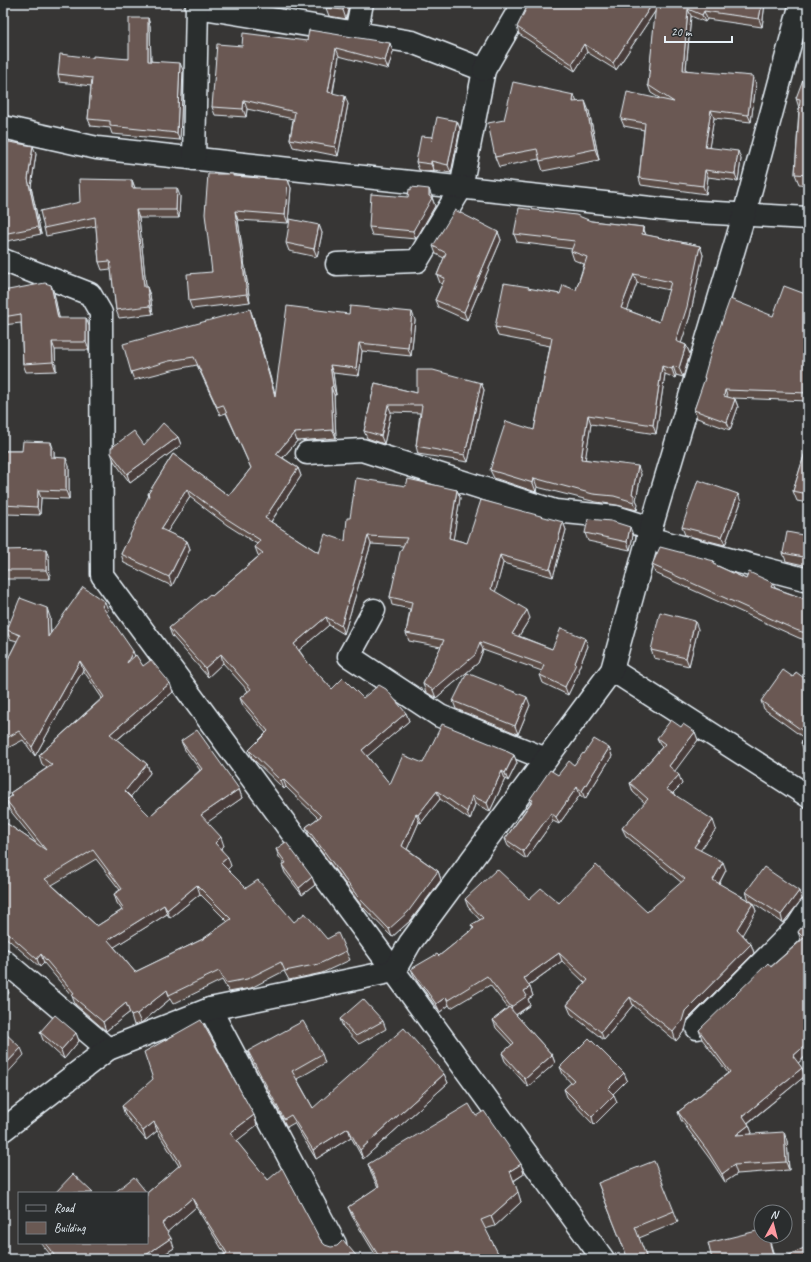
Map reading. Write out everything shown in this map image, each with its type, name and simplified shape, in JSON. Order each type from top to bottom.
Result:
[{"type":"street","points":[[356,33],[362,3]]},
{"type":"street","points":[[337,264],[417,261],[461,188],[484,70],[523,3]]},
{"type":"street","points":[[3,1130],[108,1049],[210,1009],[394,971],[410,943],[612,670],[649,533],[744,215],[801,3]]},
{"type":"street","points":[[194,159],[197,5],[412,42],[484,70]]},
{"type":"street","points":[[3,127],[97,148],[194,159],[679,212],[808,218]]},
{"type":"street","points":[[3,260],[90,294],[101,313],[102,575],[394,971],[603,1259]]},
{"type":"street","points":[[307,453],[362,450],[555,511],[616,517],[649,533],[808,580]]},
{"type":"street","points":[[374,610],[349,656],[440,716],[546,759]]},
{"type":"street","points":[[612,670],[808,796]]},
{"type":"street","points":[[697,1028],[797,927],[808,910]]},
{"type":"street","points":[[3,960],[108,1049]]},
{"type":"street","points":[[210,1009],[335,1244]]},
{"type":"building","points":[[327,3],[345,3],[343,10],[326,8]]},
{"type":"building","points":[[529,3],[653,3],[613,63],[584,44],[572,64],[517,27]]},
{"type":"building","points":[[656,3],[762,3],[759,19],[704,11],[702,15],[688,9],[683,70],[753,76],[748,115],[711,110],[705,147],[738,151],[735,174],[705,170],[703,186],[639,178],[645,123],[621,119],[627,92],[674,102],[648,85]]},
{"type":"building","points":[[129,18],[148,18],[148,61],[180,63],[177,133],[110,126],[110,121],[88,119],[92,78],[58,74],[60,54],[93,58],[93,56],[129,59]]},
{"type":"building","points":[[309,30],[390,43],[385,61],[336,48],[328,92],[345,96],[335,147],[290,139],[295,112],[244,100],[243,109],[212,107],[217,44],[242,46],[243,33],[307,41]]},
{"type":"building","points":[[805,74],[808,75],[808,175],[795,174],[800,99],[796,98]]},
{"type":"building","points":[[513,82],[574,95],[573,102],[585,101],[595,149],[540,161],[537,149],[495,157],[488,123],[504,120]]},
{"type":"building","points":[[437,117],[457,121],[448,165],[431,161],[431,164],[416,162],[421,136],[433,137]]},
{"type":"building","points":[[3,141],[33,146],[28,179],[38,227],[3,234]]},
{"type":"building","points":[[208,174],[233,174],[233,176],[288,180],[285,215],[235,211],[247,294],[189,301],[187,274],[212,272],[205,214]]},
{"type":"building","points":[[79,179],[132,180],[132,188],[177,188],[176,210],[136,210],[144,287],[147,287],[150,306],[116,310],[110,261],[99,262],[95,217],[44,228],[40,211],[80,202]]},
{"type":"building","points":[[411,187],[429,189],[429,196],[432,198],[413,231],[369,227],[371,194],[408,197],[409,189],[411,190]]},
{"type":"building","points":[[519,208],[576,215],[591,221],[643,227],[642,234],[700,246],[687,307],[676,341],[686,345],[679,368],[673,366],[672,369],[662,366],[653,425],[588,415],[581,459],[638,466],[632,494],[634,495],[634,502],[614,496],[593,494],[534,478],[533,483],[490,470],[506,421],[534,430],[552,338],[495,327],[504,283],[560,294],[563,285],[576,290],[587,257],[571,251],[575,241],[514,234]],"holes":[[[634,274],[671,282],[659,322],[621,308]]]},
{"type":"building","points":[[455,210],[498,232],[464,312],[435,300],[445,278],[437,275],[446,253],[433,246]]},
{"type":"building","points":[[290,219],[319,225],[314,249],[286,243]]},
{"type":"building","points":[[45,283],[51,285],[58,318],[86,318],[86,342],[52,342],[53,362],[23,364],[21,314],[3,317],[3,291]]},
{"type":"building","points":[[784,286],[808,295],[808,393],[725,390],[724,396],[735,399],[727,422],[694,410],[705,378],[711,352],[730,299],[773,316]]},
{"type":"building","points":[[287,306],[349,314],[350,306],[412,312],[408,348],[359,343],[356,368],[330,365],[333,386],[331,387],[333,430],[294,433],[276,454],[298,468],[265,518],[319,553],[325,534],[345,541],[347,518],[350,518],[356,478],[406,486],[408,479],[457,490],[449,538],[467,543],[481,500],[563,522],[550,569],[500,555],[491,589],[527,610],[512,634],[552,649],[561,628],[585,638],[575,663],[576,664],[565,687],[540,675],[544,665],[480,642],[475,655],[433,690],[423,684],[444,640],[406,633],[412,602],[390,597],[400,552],[407,538],[368,536],[341,626],[326,617],[294,644],[308,663],[332,689],[343,678],[363,698],[379,685],[386,689],[406,713],[362,750],[390,784],[403,755],[423,763],[442,724],[506,750],[514,755],[505,773],[502,771],[487,803],[472,796],[467,812],[437,791],[418,815],[416,814],[402,846],[438,871],[408,912],[389,929],[358,897],[306,827],[321,816],[283,779],[281,781],[249,750],[268,731],[240,698],[251,689],[221,654],[205,668],[169,628],[210,594],[212,596],[263,553],[255,547],[260,540],[224,517],[187,489],[161,529],[187,541],[169,577],[121,554],[149,495],[148,494],[173,454],[229,496],[251,468],[223,405],[217,407],[194,357],[169,361],[131,372],[123,344],[250,309],[275,396]]},
{"type":"building","points":[[417,370],[433,370],[481,383],[465,455],[416,446],[422,405],[388,405],[381,436],[364,431],[375,383],[417,393]]},
{"type":"building","points":[[163,423],[178,437],[127,474],[111,453],[111,448],[134,431],[144,445]]},
{"type":"building","points":[[23,441],[51,442],[51,457],[66,458],[66,491],[38,490],[37,507],[3,505],[3,451],[22,451]]},
{"type":"building","points":[[808,443],[808,494],[793,491]]},
{"type":"building","points":[[698,480],[738,494],[722,537],[682,527]]},
{"type":"building","points":[[588,519],[611,521],[630,527],[627,542],[585,533]]},
{"type":"building","points":[[787,532],[808,536],[808,558],[783,553]]},
{"type":"building","points":[[660,547],[714,561],[713,564],[746,579],[749,572],[773,583],[771,587],[808,600],[808,634],[652,565]]},
{"type":"building","points":[[46,549],[46,570],[3,570],[3,550]]},
{"type":"building","points":[[83,587],[105,602],[102,606],[133,651],[127,663],[136,655],[143,666],[151,660],[170,683],[110,734],[147,764],[125,791],[150,816],[202,769],[181,741],[197,730],[239,789],[201,815],[221,837],[215,843],[228,857],[221,863],[246,888],[258,880],[294,922],[305,913],[327,939],[338,933],[346,951],[319,964],[285,971],[281,962],[247,979],[226,983],[219,971],[169,995],[167,990],[137,1014],[131,1016],[126,1003],[103,1022],[72,996],[74,993],[41,954],[37,959],[3,929],[3,856],[7,851],[3,844],[3,821],[46,850],[6,800],[12,796],[10,793],[52,765],[39,755],[104,697],[80,661],[32,747],[19,731],[3,740],[3,669],[20,635],[7,630],[20,598],[47,608],[48,637]],"holes":[[[93,850],[122,889],[114,894],[124,909],[97,926],[45,879]],[[197,885],[231,919],[203,939],[135,972],[108,940],[164,905],[167,910]]]},
{"type":"building","points":[[660,612],[695,621],[686,658],[651,650]]},
{"type":"building","points":[[783,670],[793,677],[796,672],[808,681],[808,748],[801,743],[807,734],[761,701]]},
{"type":"building","points":[[467,673],[527,697],[515,726],[453,701]]},
{"type":"building","points":[[671,720],[681,727],[683,724],[695,732],[669,766],[679,775],[666,789],[713,820],[694,847],[723,862],[713,880],[753,903],[737,929],[751,944],[685,1011],[682,1021],[673,1032],[630,997],[601,1032],[567,1005],[588,980],[559,953],[524,978],[530,987],[524,991],[527,996],[511,1007],[487,976],[448,1000],[446,997],[436,1004],[411,969],[437,954],[439,956],[474,928],[471,925],[483,918],[465,899],[497,869],[529,899],[541,888],[559,903],[596,865],[647,912],[685,879],[622,828],[648,799],[630,783],[665,744],[657,738]]},
{"type":"building","points":[[594,739],[609,748],[582,791],[577,787],[556,817],[551,813],[523,851],[505,839],[533,800],[530,799],[550,770],[558,775],[569,761],[574,765],[583,753],[584,754]]},
{"type":"building","points":[[286,842],[312,877],[299,888],[282,865],[286,863],[276,849]]},
{"type":"building","points":[[764,867],[799,891],[781,915],[746,892]]},
{"type":"building","points":[[808,919],[808,1043],[793,1056],[802,1068],[743,1116],[749,1125],[736,1135],[784,1132],[786,1162],[734,1165],[722,1174],[707,1150],[678,1112],[730,1072],[699,1030],[768,963],[771,967],[804,938],[798,932]]},
{"type":"building","points":[[363,999],[383,1021],[356,1036],[340,1019]]},
{"type":"building","points":[[509,1007],[552,1055],[525,1079],[502,1053],[514,1043],[493,1020]]},
{"type":"building","points":[[55,1015],[76,1033],[61,1050],[40,1032]]},
{"type":"building","points":[[201,1020],[254,1115],[230,1133],[268,1180],[282,1168],[321,1241],[325,1245],[331,1247],[337,1246],[343,1240],[359,1259],[216,1259],[227,1253],[192,1198],[162,1224],[171,1238],[140,1259],[57,1259],[46,1244],[148,1244],[148,1192],[181,1164],[154,1122],[143,1131],[122,1106],[153,1079],[144,1052]]},
{"type":"building","points":[[303,1021],[322,1054],[292,1071],[313,1108],[404,1028],[444,1074],[360,1150],[348,1128],[313,1150],[291,1115],[284,1119],[248,1051]]},
{"type":"building","points":[[3,1031],[21,1048],[3,1067]]},
{"type":"building","points":[[589,1038],[624,1073],[608,1089],[614,1095],[592,1117],[564,1089],[574,1080],[560,1067]]},
{"type":"building","points":[[469,1104],[476,1116],[484,1111],[521,1164],[510,1171],[518,1192],[491,1216],[481,1220],[501,1259],[379,1259],[380,1258],[348,1207],[379,1186],[368,1164]]},
{"type":"building","points":[[654,1161],[674,1211],[635,1227],[646,1256],[637,1259],[628,1259],[598,1183]]},
{"type":"building","points":[[73,1174],[92,1192],[56,1192]]},
{"type":"building","points":[[134,1177],[146,1192],[115,1192]]},
{"type":"building","points":[[753,1232],[753,1244],[770,1244],[774,1259],[712,1259],[708,1243]]},
{"type":"building","points":[[808,1246],[808,1259],[781,1259]]},
{"type":"building","points":[[580,1253],[582,1259],[567,1259]]}]
